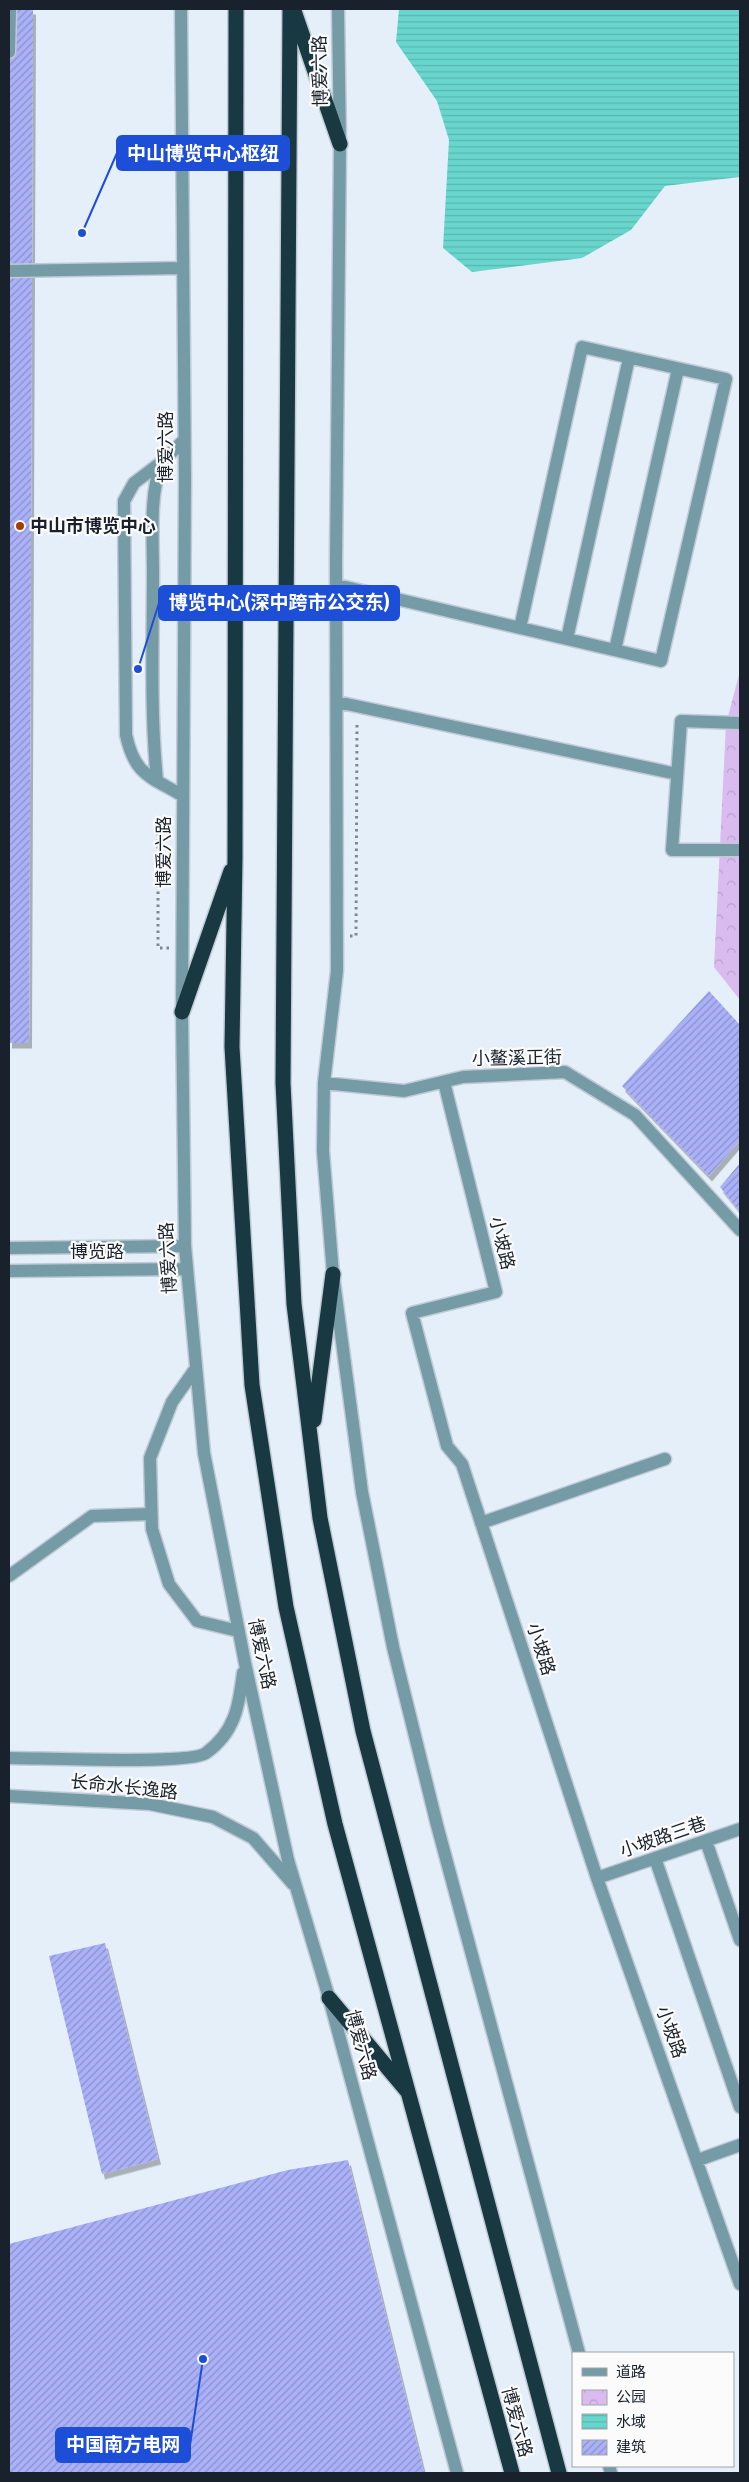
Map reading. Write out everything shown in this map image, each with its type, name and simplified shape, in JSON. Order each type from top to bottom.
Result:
[{"type":"highway","name":"博爱六路","points":[[236,9],[235,858],[232,1047],[252,1385],[288,1616],[335,1824],[512,2473]]},
{"type":"highway","name":"博爱六路","points":[[291,9],[283,1083],[294,1304],[320,1518],[363,1731],[559,2473]]},
{"type":"highway","points":[[291,9],[340,144]]},
{"type":"highway","points":[[182,1012],[235,858]]},
{"type":"highway","points":[[311,1441],[333,1274]]},
{"type":"highway","points":[[329,1998],[410,2095]]},
{"type":"street","points":[[9,52],[10,9]]},
{"type":"street","name":"博爱六路","points":[[181,9],[184,440],[182,1012],[185,1246],[204,1453],[238,1631],[288,1860],[329,1998],[457,2473]]},
{"type":"street","name":"博爱六路","points":[[338,9],[340,144],[337,971],[324,1083],[323,1151],[333,1274],[362,1492],[394,1646],[437,1825],[579,2352]]},
{"type":"street","points":[[9,271],[183,268]]},
{"type":"street","points":[[337,584],[520,628],[661,661],[726,380],[582,347],[520,628]]},
{"type":"street","points":[[567,639],[629,358]]},
{"type":"street","points":[[615,650],[678,369]]},
{"type":"street","points":[[183,796],[141,771],[131,757],[126,735],[124,501],[134,483],[163,461],[184,440]]},
{"type":"street","points":[[157,780],[152,670],[153,535],[156,477],[163,461]]},
{"type":"street","points":[[337,702],[677,774]]},
{"type":"street","points":[[740,723],[681,721],[672,850],[740,850]]},
{"type":"street","name":"小鳌溪正街","points":[[324,1083],[404,1091],[463,1077],[565,1072],[635,1115],[740,1230]]},
{"type":"street","name":"小坡路","points":[[444,1082],[496,1292],[412,1313],[446,1446],[462,1464],[596,1878],[698,2160],[740,2284]]},
{"type":"street","name":"博览路","points":[[9,1248],[185,1246]]},
{"type":"street","name":"博览路","points":[[9,1270],[186,1269]]},
{"type":"street","points":[[196,1368],[172,1402],[150,1458],[152,1529],[169,1584],[197,1621],[238,1631]]},
{"type":"street","points":[[481,1523],[666,1459]]},
{"type":"street","points":[[9,1576],[92,1516],[151,1514]]},
{"type":"street","name":"长命水长逸路","points":[[9,1758],[171,1760],[205,1755],[225,1734],[239,1708],[245,1664]]},
{"type":"street","name":"长命水长逸路","points":[[9,1796],[150,1804],[212,1817],[253,1838],[296,1888]]},
{"type":"street","name":"小坡路三巷","points":[[596,1878],[740,1829]]},
{"type":"street","points":[[706,1841],[740,1940]]},
{"type":"street","points":[[655,1858],[740,2107]]},
{"type":"street","points":[[698,2160],[740,2145]]},
{"type":"path","points":[[337,936],[356,936],[357,706]]},
{"type":"path","points":[[182,948],[158,948],[156,880],[158,829],[183,830]]},
{"type":"green space","points":[[740,671],[740,1000],[714,967],[726,724]]},
{"type":"water","points":[[399,9],[740,9],[740,177],[665,186],[631,230],[582,258],[472,272],[443,248],[449,140],[437,101],[396,42]]},
{"type":"building","name":"中山市博览中心","points":[[9,9],[33,9],[29,1043],[9,1043]]},
{"type":"building","points":[[709,991],[740,1025],[740,1140],[709,1176],[622,1086]]},
{"type":"building","points":[[740,1163],[740,1212],[720,1187]]},
{"type":"building","points":[[105,1943],[158,2159],[102,2174],[49,1956]]},
{"type":"building","points":[[348,2160],[424,2473],[9,2473],[9,2244],[288,2170]]},
{"type":"place","name":"中山博览中心枢纽","points":[[82,233]]},
{"type":"place","name":"中山市博览中心","points":[[20,526]]},
{"type":"place","name":"博览中心(深中跨市公交东)","points":[[138,669]]},
{"type":"place","name":"中国南方电网","points":[[203,2359]]}]
